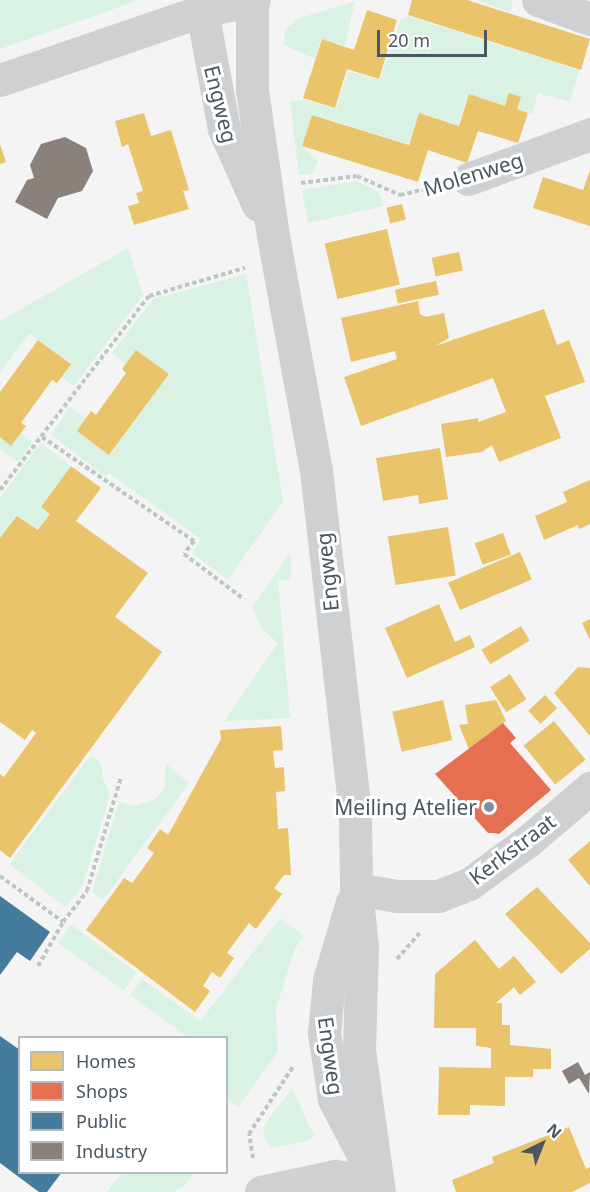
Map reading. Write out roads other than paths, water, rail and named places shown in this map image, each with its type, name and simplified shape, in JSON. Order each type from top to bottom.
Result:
[{"type":"street","points":[[0,80],[201,6],[252,0]]},
{"type":"street","name":"Engweg","points":[[252,0],[252,90],[275,248],[316,470],[355,814],[356,889],[362,947],[359,1050],[378,1187]]},
{"type":"street","points":[[538,0],[590,19]]},
{"type":"street","name":"Engweg","points":[[201,6],[224,129],[275,248]]},
{"type":"street","name":"Molenweg","points":[[468,179],[590,134]]},
{"type":"street","name":"Kerkstraat","points":[[356,889],[397,896],[438,896],[469,884],[510,855],[590,788]]},
{"type":"street","points":[[264,1191],[336,1176],[378,1187]]},
{"type":"place","name":"Meiling Atelier","points":[[489,807]]}]
